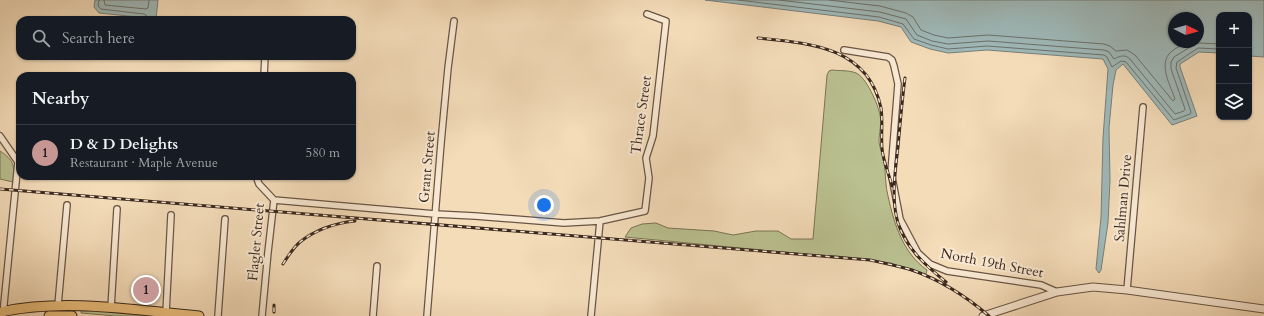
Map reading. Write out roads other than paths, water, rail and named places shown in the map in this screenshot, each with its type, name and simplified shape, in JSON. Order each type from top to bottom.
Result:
[{"type":"main road","points":[[2,313],[37,306],[58,305],[199,316]]},
{"type":"main road","points":[[49,316],[72,316]]},
{"type":"street","name":"Thrace Street","points":[[600,221],[645,211],[649,178],[646,158],[653,136],[666,21],[647,14]]},
{"type":"street","name":"Grant Street","points":[[427,316],[448,68],[454,21]]},
{"type":"street","name":"North 19th Street","points":[[844,50],[888,57],[892,60],[898,84],[891,172],[900,219],[918,253],[930,264],[947,271],[1041,284],[1057,292],[1093,287],[1128,290],[1264,309]]},
{"type":"street","points":[[264,72],[266,60]]},
{"type":"street","name":"Sahlman Drive","points":[[1128,290],[1143,107]]},
{"type":"street","points":[[0,136],[16,159]]},
{"type":"street","points":[[2,313],[16,180]]},
{"type":"street","name":"Flagler Street","points":[[258,180],[259,184],[274,200],[262,316]]},
{"type":"street","points":[[274,200],[435,214],[564,223],[600,221],[591,316]]},
{"type":"street","points":[[58,305],[67,205]]},
{"type":"street","points":[[111,308],[117,209]]},
{"type":"street","points":[[166,313],[171,214]]},
{"type":"street","points":[[218,316],[225,219]]},
{"type":"street","points":[[372,316],[377,266]]},
{"type":"street","points":[[983,316],[1057,292]]},
{"type":"water","points":[[95,0],[158,0],[156,16],[128,16],[99,13],[94,7]]},
{"type":"water","points":[[705,0],[1264,0],[1264,57],[1252,56],[1252,12],[1216,12],[1216,53],[1199,52],[1180,64],[1197,116],[1172,125],[1123,64],[1116,70],[1109,128],[1110,180],[1108,223],[1101,270],[1099,273],[1096,269],[1101,217],[1103,138],[1108,69],[1103,59],[987,50],[948,53],[930,49],[911,42],[901,27],[878,21]]},
{"type":"railway","points":[[758,38],[796,42],[815,46],[850,60],[863,72],[874,87],[881,108],[883,153],[892,186]]},
{"type":"railway","points":[[905,78],[895,176],[894,195],[896,214],[898,223],[906,241],[911,248],[931,270],[946,282]]},
{"type":"railway","points":[[0,189],[870,260],[912,270],[933,279],[972,302],[989,316]]},
{"type":"railway","points":[[283,264],[295,247],[312,234],[340,223],[355,221]]},
{"type":"railway","points":[[274,305],[274,312]]},
{"type":"place","name":"D & D Delights","points":[[146,290]]}]
